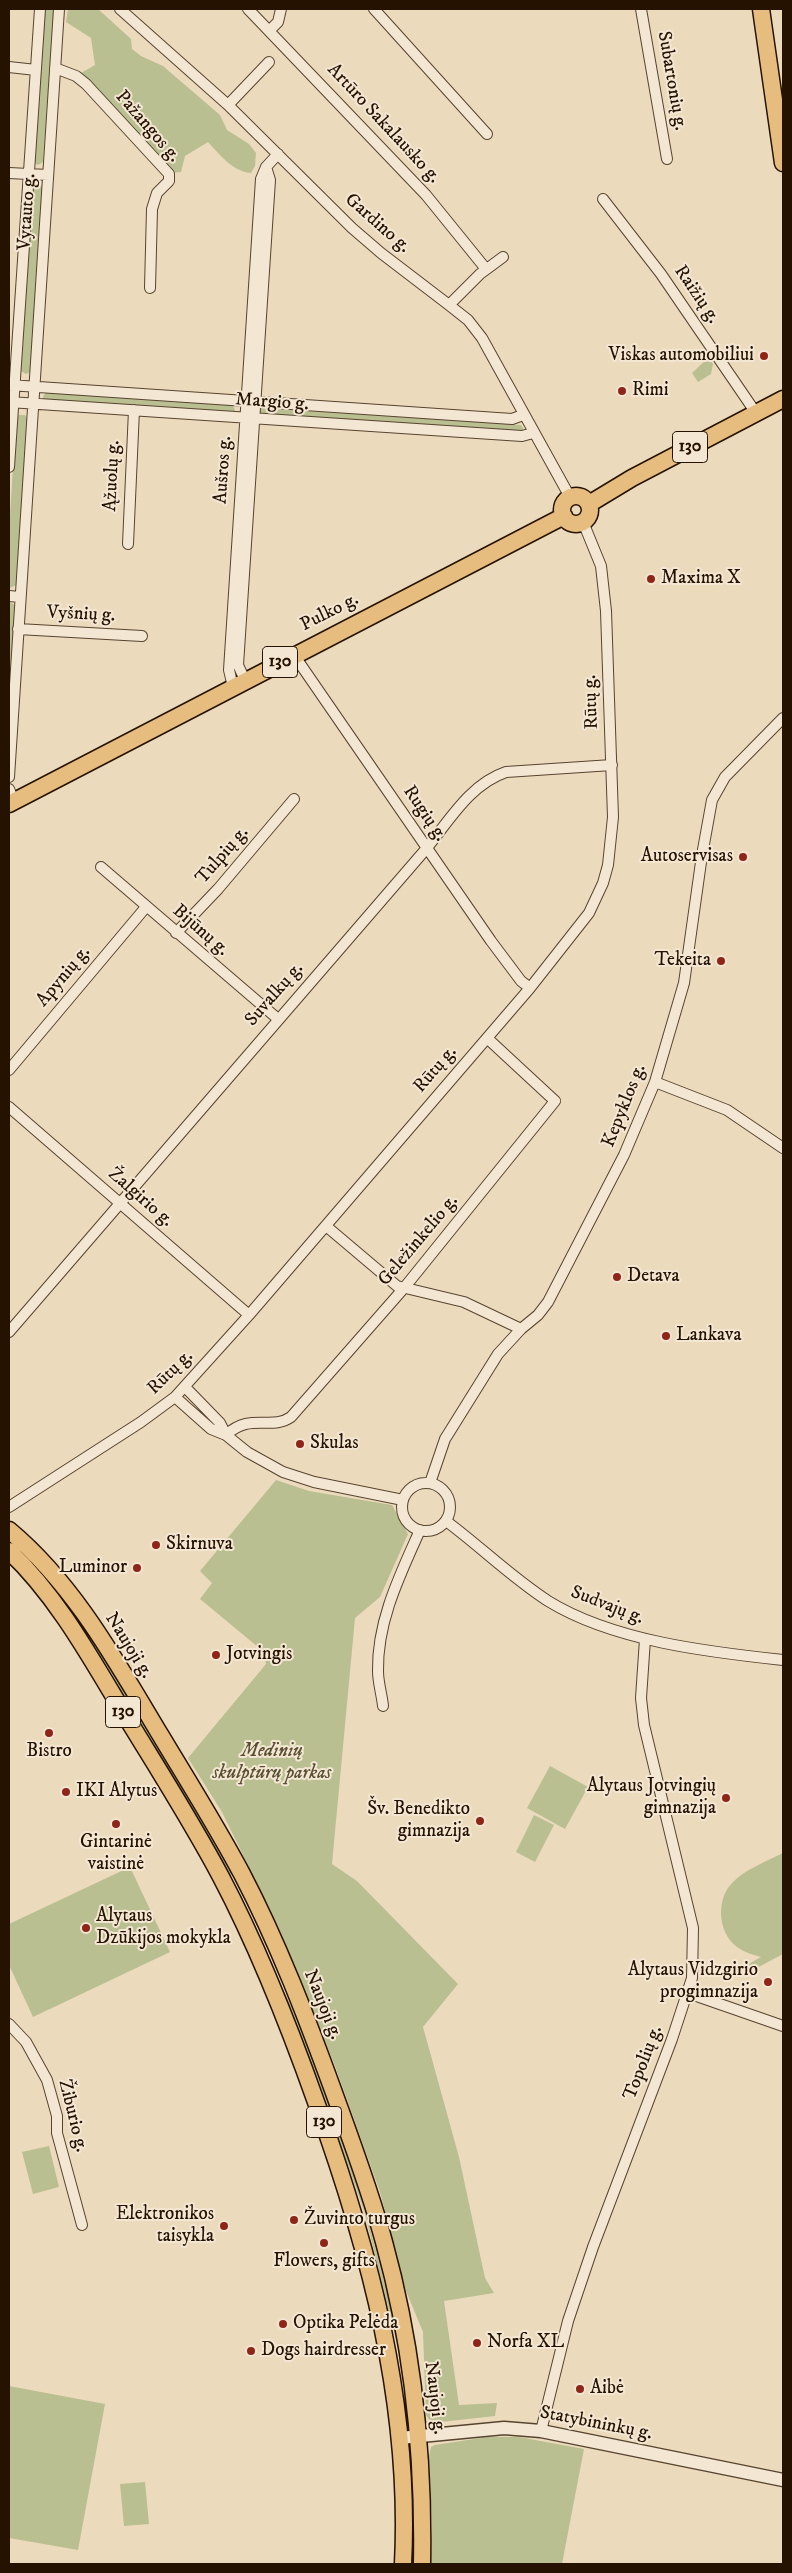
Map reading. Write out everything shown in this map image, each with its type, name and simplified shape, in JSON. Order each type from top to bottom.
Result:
[{"type":"main road","points":[[762,9],[782,152]]},
{"type":"main road","name":"130","points":[[589,504],[632,478],[783,399]]},
{"type":"main road","points":[[579,496],[589,504],[590,512],[583,522],[574,524],[564,516],[564,503],[570,497],[579,496]]},
{"type":"main road","name":"Pulko g.","points":[[10,798],[564,516]]},
{"type":"main road","name":"Naujoji g.","points":[[9,1530],[49,1567],[86,1616],[210,1818],[258,1904],[301,2004],[366,2182],[396,2287],[414,2386],[420,2436],[422,2564]]},
{"type":"main road","name":"Naujoji g.","points":[[9,1551],[53,1602],[75,1635],[202,1842],[239,1913],[295,2042],[347,2190],[376,2292],[400,2438],[403,2564]]},
{"type":"main road","points":[[239,1913],[258,1904]]},
{"type":"street","name":"Vytauto g.","points":[[9,468],[12,386],[40,9]]},
{"type":"street","name":"Vytauto g.","points":[[9,777],[59,9]]},
{"type":"street","name":"Gardino g.","points":[[120,9],[228,105],[374,247],[468,320],[482,338],[570,497]]},
{"type":"street","name":"Artūro Sakalausko g.","points":[[248,9],[426,195],[486,269]]},
{"type":"street","points":[[269,31],[278,22],[281,9]]},
{"type":"street","points":[[374,9],[487,134]]},
{"type":"street","name":"Subartonių g.","points":[[641,9],[667,159]]},
{"type":"street","points":[[228,105],[269,62]]},
{"type":"street","points":[[9,67],[36,70]]},
{"type":"street","name":"Pažangos g.","points":[[55,68],[76,76],[86,84],[169,174],[169,181],[157,193],[152,210],[150,288]]},
{"type":"street","name":"Aušros g.","points":[[239,683],[229,670],[250,420],[261,179],[266,167],[278,154]]},
{"type":"street","points":[[9,173],[48,175]]},
{"type":"street","name":"Raižių g.","points":[[602,199],[661,274],[756,413]]},
{"type":"street","points":[[449,304],[486,269],[503,257]]},
{"type":"street","name":"Margio g.","points":[[12,386],[512,419],[523,415]]},
{"type":"street","name":"Margio g.","points":[[11,402],[250,420],[522,436],[533,433]]},
{"type":"street","name":"Ąžuolų g.","points":[[128,544],[134,410]]},
{"type":"street","name":"Rūtų g.","points":[[9,1507],[141,1422],[175,1397],[185,1387],[326,1226],[580,927],[603,883],[611,842],[612,765],[606,611],[601,566],[583,522]]},
{"type":"street","points":[[9,596],[20,596]]},
{"type":"street","name":"Vyšnių g.","points":[[18,629],[142,636]]},
{"type":"street","name":"Rugių g.","points":[[294,655],[491,941],[521,981],[530,988]]},
{"type":"street","name":"Kepyklos g.","points":[[430,1483],[445,1439],[498,1354],[521,1329],[538,1315],[548,1302],[624,1156],[655,1082],[684,983],[702,855],[712,800],[725,777],[783,718]]},
{"type":"street","name":"Suvalkų g.","points":[[9,1332],[426,849],[475,788],[494,776],[521,770],[612,765]]},
{"type":"street","name":"Tulpių g.","points":[[176,933],[218,889],[294,799]]},
{"type":"street","name":"Bijūnų g.","points":[[101,868],[278,1019]]},
{"type":"street","name":"Apynių g.","points":[[9,1070],[146,907]]},
{"type":"street","name":"Geležinkelio g.","points":[[226,1435],[242,1423],[280,1422],[291,1417],[404,1288],[555,1101],[487,1038]]},
{"type":"street","points":[[655,1082],[726,1110],[783,1148]]},
{"type":"street","name":"Žalgirio g.","points":[[9,1107],[249,1315]]},
{"type":"street","points":[[326,1226],[389,1281],[404,1288],[464,1302],[521,1329]]},
{"type":"street","points":[[185,1387],[220,1423],[226,1435]]},
{"type":"street","points":[[175,1397],[211,1429],[226,1435],[256,1458],[299,1478],[403,1500]]},
{"type":"street","points":[[430,1483],[436,1485],[447,1494],[450,1508],[446,1521],[437,1529],[420,1530],[405,1519],[403,1500],[410,1488],[430,1483]]},
{"type":"street","name":"Sudvajų g.","points":[[446,1521],[511,1575],[549,1601],[599,1625],[645,1639],[783,1660]]},
{"type":"street","points":[[383,1706],[378,1672],[388,1604],[420,1530]]},
{"type":"street","name":"Topolių g.","points":[[541,2431],[568,2321],[688,1994],[694,1956],[693,1928],[644,1726],[641,1698],[645,1639]]},
{"type":"street","points":[[688,1994],[783,2026]]},
{"type":"street","name":"Žiburio g.","points":[[9,2024],[26,2042],[47,2080],[58,2116],[57,2133],[82,2225]]},
{"type":"street","name":"Statybininkų g.","points":[[400,2438],[504,2428],[541,2431],[783,2480]]},
{"type":"green space","points":[[44,9],[54,9],[43,162],[38,165],[34,163]]},
{"type":"green space","points":[[68,9],[98,9],[131,39],[132,49],[141,56],[163,66],[220,115],[227,130],[249,144],[256,153],[255,166],[251,173],[232,166],[208,142],[185,156],[181,172],[171,173],[81,73],[95,65],[91,38],[66,22]]},
{"type":"green space","points":[[35,184],[43,187],[31,372],[26,374],[21,371],[32,186]]},
{"type":"green space","points":[[708,358],[713,364],[711,374],[698,382],[692,373]]},
{"type":"green space","points":[[46,392],[232,404],[235,410],[234,413],[44,400],[43,397]]},
{"type":"green space","points":[[259,409],[521,425],[523,428],[522,431],[262,417],[259,416]]},
{"type":"green space","points":[[25,415],[27,418],[16,585],[10,588],[9,532],[16,417]]},
{"type":"green space","points":[[9,602],[15,605],[9,696]]},
{"type":"green space","name":"Medinių skulptūrų parkas","points":[[276,1480],[309,1491],[392,1505],[408,1534],[380,1597],[355,1618],[332,1864],[357,1881],[458,1984],[423,2027],[459,2157],[485,2278],[494,2293],[444,2301],[459,2405],[497,2403],[495,2416],[432,2423],[426,2415],[423,2332],[406,2291],[380,2192],[335,2066],[279,1929],[222,1812],[188,1758],[266,1664],[264,1652],[200,1599],[212,1583],[200,1571]]},
{"type":"green space","points":[[40,1571],[63,1597],[107,1663],[233,1874],[230,1876],[195,1813],[104,1665],[64,1602]]},
{"type":"green space","points":[[550,1766],[588,1787],[565,1829],[527,1808]]},
{"type":"green space","points":[[534,1815],[554,1825],[535,1862],[516,1852]]},
{"type":"green space","points":[[783,1853],[783,1954],[751,1971],[747,1965],[761,1957],[737,1947],[730,1941],[722,1924],[721,1915],[724,1897],[727,1889],[738,1877]]},
{"type":"green space","name":"Alytaus Dzūkijos mokykla","points":[[130,1867],[170,1952],[33,2017],[9,1965],[9,1924]]},
{"type":"green space","points":[[279,1982],[306,2040],[351,2166],[379,2261],[401,2360],[365,2214],[319,2083]]},
{"type":"green space","points":[[49,2146],[59,2187],[33,2194],[22,2152]]},
{"type":"green space","points":[[9,2386],[105,2404],[78,2550],[9,2538]]},
{"type":"green space","points":[[487,2437],[519,2437],[584,2449],[562,2564],[431,2564],[432,2527],[429,2456],[431,2447]]},
{"type":"green space","points":[[145,2482],[149,2524],[124,2526],[120,2484]]},
{"type":"place","name":"Viskas automobiliui","points":[[764,356]]},
{"type":"place","name":"Rimi","points":[[622,391]]},
{"type":"place","name":"Maxima X","points":[[651,579]]},
{"type":"place","name":"Autoservisas","points":[[743,857]]},
{"type":"place","name":"Tekeita","points":[[721,961]]},
{"type":"place","name":"Detava","points":[[617,1277]]},
{"type":"place","name":"Lankava","points":[[666,1336]]},
{"type":"place","name":"Skulas","points":[[300,1444]]},
{"type":"place","name":"Skirnuva","points":[[156,1545]]},
{"type":"place","name":"Luminor","points":[[137,1568]]},
{"type":"place","name":"Jotvingis","points":[[216,1655]]},
{"type":"place","name":"Bistro","points":[[49,1733]]},
{"type":"place","name":"IKI Alytus","points":[[66,1792]]},
{"type":"place","name":"Alytaus Jotvingių gimnazija","points":[[726,1798]]},
{"type":"place","name":"Šv. Benedikto gimnazija","points":[[480,1821]]},
{"type":"place","name":"Gintarinė vaistinė","points":[[116,1824]]},
{"type":"place","name":"Alytaus Dzūkijos mokykla","points":[[86,1928]]},
{"type":"place","name":"Alytaus Vidzgirio progimnazija","points":[[768,1982]]},
{"type":"place","name":"Žuvinto turgus","points":[[294,2220]]},
{"type":"place","name":"Elektronikos taisykla","points":[[224,2226]]},
{"type":"place","name":"Flowers, gifts","points":[[324,2243]]},
{"type":"place","name":"Optika Pelėda","points":[[283,2324]]},
{"type":"place","name":"Norfa XL","points":[[477,2343]]},
{"type":"place","name":"Dogs hairdresser","points":[[251,2351]]},
{"type":"place","name":"Aibė","points":[[580,2389]]}]
